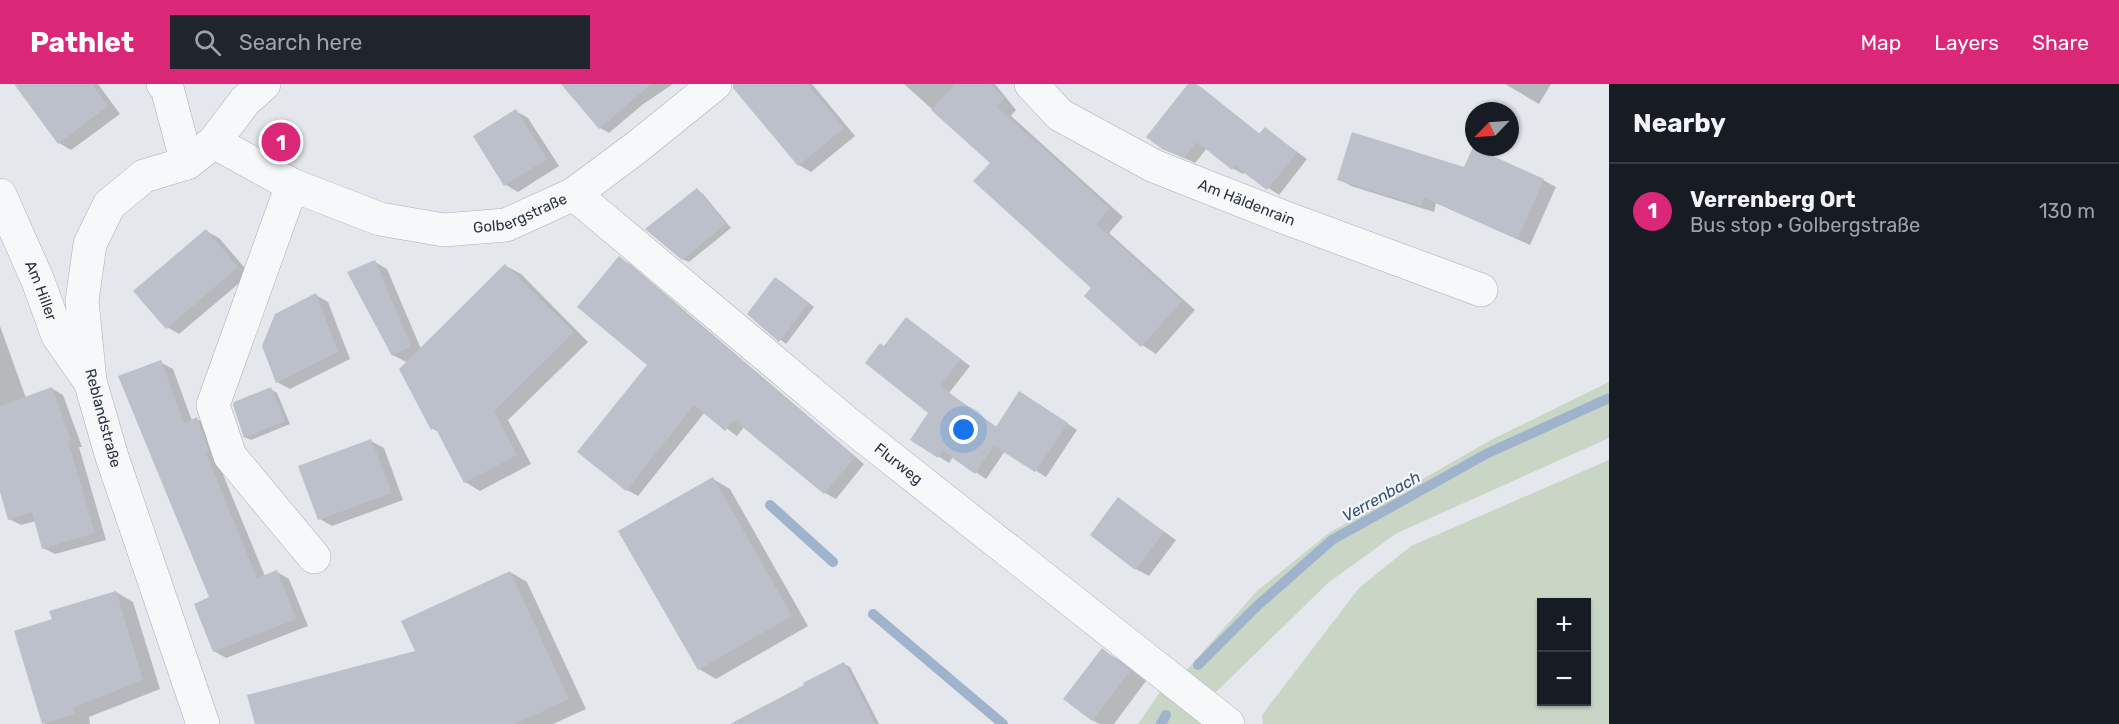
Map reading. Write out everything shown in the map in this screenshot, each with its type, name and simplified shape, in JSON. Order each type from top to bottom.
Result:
[{"type":"street","points":[[163,84],[167,88],[187,163],[214,142],[245,101],[264,84]]},
{"type":"street","name":"Golbergstraße","points":[[214,142],[292,185],[380,219],[444,230],[506,225],[574,194],[715,84]]},
{"type":"street","name":"Am Häldenrain","points":[[1031,84],[1060,115],[1154,166],[1481,290]]},
{"type":"street","name":"Reblandstraße","points":[[187,163],[144,176],[109,205],[90,244],[82,301],[90,381],[112,457],[203,724]]},
{"type":"street","points":[[292,185],[213,405],[230,456],[314,557]]},
{"type":"street","name":"Flurweg","points":[[574,194],[848,424],[1223,720]]},
{"type":"street","name":"Am Hiller","points":[[0,195],[38,281],[58,336],[90,381]]},
{"type":"green space","points":[[1609,382],[1609,438],[1397,533],[1328,583],[1213,695],[1184,673],[1257,591],[1329,533],[1489,441]]},
{"type":"green space","points":[[1609,460],[1609,724],[1263,724],[1262,715],[1359,588],[1411,546]]},
{"type":"green space","points":[[1164,686],[1207,724],[1138,724]]},
{"type":"building","points":[[14,84],[92,84],[108,106],[58,144]]},
{"type":"building","points":[[561,84],[651,84],[599,129]]},
{"type":"building","points":[[733,84],[807,84],[844,128],[798,166],[733,88]]},
{"type":"building","points":[[955,84],[990,84],[1005,98],[997,107],[1110,208],[1096,224],[1182,301],[1141,347],[1084,296],[1091,288],[973,181],[990,163],[931,110]]},
{"type":"building","points":[[1188,84],[1196,84],[1259,134],[1265,127],[1297,152],[1267,190],[1235,166],[1232,170],[1197,142],[1184,158],[1162,149],[1146,137]]},
{"type":"building","points":[[516,109],[547,159],[504,186],[473,136]]},
{"type":"building","points":[[1352,132],[1464,167],[1469,156],[1493,156],[1544,179],[1518,239],[1424,198],[1421,206],[1337,180]]},
{"type":"building","points":[[697,188],[726,224],[682,260],[645,229]]},
{"type":"building","points":[[206,229],[238,267],[166,329],[133,291]]},
{"type":"building","points":[[619,256],[855,457],[824,494],[734,420],[725,431],[694,405],[626,491],[577,452],[647,365],[577,307]]},
{"type":"building","points":[[375,260],[411,346],[392,356],[347,272]]},
{"type":"building","points":[[505,264],[574,332],[494,411],[517,455],[464,483],[435,427],[431,430],[399,369]]},
{"type":"building","points":[[775,277],[809,303],[779,342],[747,314]]},
{"type":"building","points":[[316,293],[338,352],[276,383],[262,346],[275,314]]},
{"type":"building","points":[[906,317],[961,359],[940,386],[996,427],[1019,391],[1068,423],[1035,472],[994,446],[975,474],[943,451],[938,458],[910,440],[928,413],[865,363],[880,343],[884,346]]},
{"type":"building","points":[[161,360],[184,423],[197,417],[209,452],[206,453],[257,578],[277,570],[296,619],[213,652],[194,604],[209,597],[118,376]]},
{"type":"building","points":[[52,387],[71,440],[68,441],[95,533],[42,549],[32,512],[8,520],[0,492],[0,406]]},
{"type":"building","points":[[271,387],[285,421],[244,438],[234,402]]},
{"type":"building","points":[[371,439],[392,493],[318,520],[298,466]]},
{"type":"building","points":[[713,477],[792,616],[698,670],[618,531]]},
{"type":"building","points":[[1118,497],[1164,532],[1135,570],[1090,535]]},
{"type":"building","points":[[510,571],[569,699],[515,724],[255,724],[247,695],[415,651],[401,621]]},
{"type":"building","points":[[116,591],[143,680],[73,708],[75,714],[42,724],[14,631],[52,619],[49,611]]},
{"type":"building","points":[[1102,648],[1130,671],[1092,721],[1063,699]]},
{"type":"building","points":[[844,662],[876,724],[730,724],[804,685],[803,683]]},
{"type":"waterway","name":"Verrenbach","points":[[1198,665],[1257,606],[1332,540],[1486,454],[1609,398]]},
{"type":"waterway","points":[[770,505],[833,562]]},
{"type":"waterway","points":[[873,614],[1003,724]]},
{"type":"waterway","name":"Verrenbach","points":[[1161,724],[1166,715]]},
{"type":"place","name":"Verrenberg Ort","points":[[281,142]]}]
